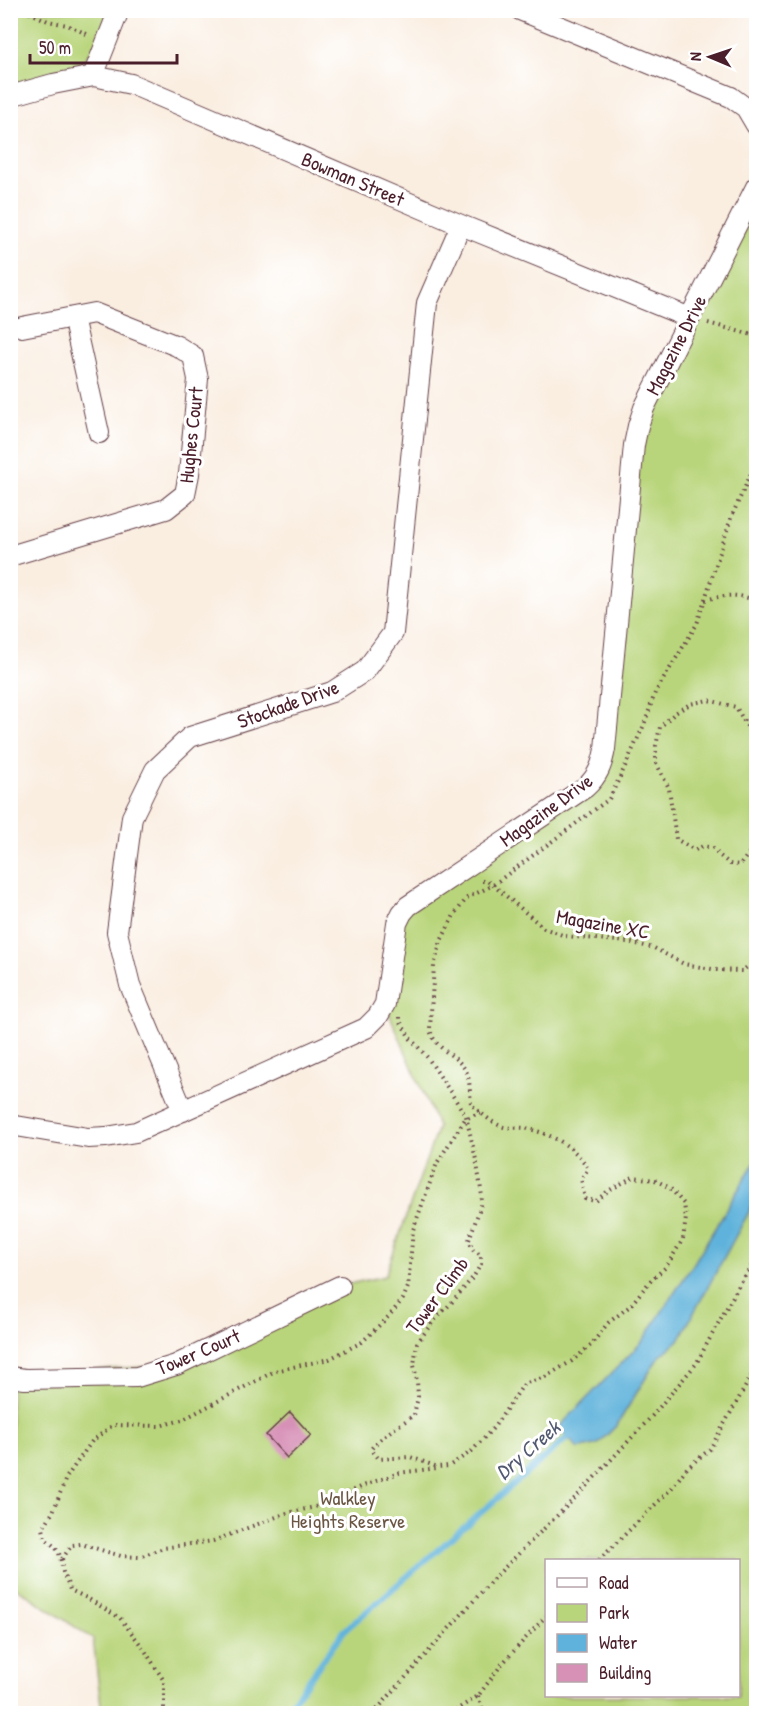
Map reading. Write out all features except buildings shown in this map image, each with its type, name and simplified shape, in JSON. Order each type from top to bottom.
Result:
[{"type":"street","points":[[93,76],[119,10]]},
{"type":"street","points":[[520,10],[731,97],[746,108],[756,125]]},
{"type":"street","name":"Bowman Street","points":[[10,96],[93,76],[131,84],[461,225],[690,318]]},
{"type":"street","name":"Magazine Drive","points":[[10,1125],[88,1138],[136,1132],[357,1032],[373,1022],[385,1004],[397,923],[408,906],[586,787],[596,776],[601,768],[605,749],[633,456],[638,426],[644,408],[756,188]]},
{"type":"street","name":"Stockade Drive","points":[[183,1111],[130,985],[117,932],[132,817],[155,770],[190,737],[333,692],[365,671],[393,633],[427,303],[461,225]]},
{"type":"street","name":"Hughes Court","points":[[10,556],[166,509],[185,494],[198,379],[193,356],[177,346],[94,313],[22,327]]},
{"type":"street","points":[[73,317],[99,433]]},
{"type":"street","name":"Tower Court","points":[[10,1377],[25,1379],[137,1377],[176,1365],[340,1286]]},
{"type":"path","points":[[24,10],[106,42]]},
{"type":"path","points":[[690,318],[756,336]]},
{"type":"path","points":[[756,462],[731,518],[704,601],[727,595],[745,596],[756,601]]},
{"type":"path","points":[[756,742],[736,707],[708,700],[690,704],[675,713],[660,727],[656,746],[656,764],[669,788],[676,839],[695,850],[703,846],[713,848],[730,864],[740,866],[756,844]]},
{"type":"path","name":"Magazine XC","points":[[480,881],[487,881],[493,885],[544,928],[566,936],[628,942],[654,948],[684,964],[717,970],[742,971],[756,960]]},
{"type":"path","points":[[62,1559],[72,1545],[81,1544],[121,1556],[139,1557],[163,1548],[213,1541],[287,1513],[315,1507],[399,1473],[449,1466],[472,1451],[494,1427],[524,1384],[545,1377],[572,1361],[591,1344],[608,1323],[630,1306],[651,1280],[666,1267],[683,1239],[686,1218],[684,1204],[670,1188],[655,1180],[633,1177],[608,1191],[596,1202],[585,1199],[581,1179],[588,1169],[584,1161],[572,1149],[556,1139],[525,1128],[501,1127],[471,1104],[467,1072],[431,1037],[434,966],[441,940]]},
{"type":"path","name":"Tower Climb","points":[[400,1012],[400,1021],[410,1038],[428,1058],[466,1116],[482,1196],[482,1205],[469,1240],[473,1250],[481,1255],[481,1264],[474,1276],[417,1343],[414,1365],[417,1397],[414,1415],[379,1438],[371,1449],[379,1459],[411,1457],[438,1467]]},
{"type":"path","points":[[164,1713],[164,1681],[144,1649],[120,1618],[70,1590],[63,1571],[62,1559],[54,1545],[45,1539],[43,1528],[66,1478],[92,1441],[113,1425],[159,1426],[182,1420],[275,1371],[329,1359],[362,1342],[403,1299],[408,1287],[412,1230],[437,1163],[465,1119],[481,1112]]},
{"type":"path","points":[[373,1713],[493,1579],[578,1495],[652,1416],[696,1364],[756,1259]]},
{"type":"path","points":[[600,1559],[670,1489],[687,1468],[710,1449],[756,1368]]},
{"type":"path","points":[[450,1713],[478,1696],[502,1664],[545,1617]]},
{"type":"path","points":[[478,1696],[484,1713]]},
{"type":"green space","points":[[11,11],[109,11],[95,47],[80,64],[11,85]]},
{"type":"green space","name":"Walkley Heights Reserve","points":[[756,178],[756,1713],[102,1713],[93,1639],[11,1584],[11,1375],[176,1365],[340,1286],[385,1276],[438,1127],[385,1004],[402,913],[596,776],[638,426]]},
{"type":"water","points":[[756,1160],[756,1199],[679,1340],[658,1358],[617,1425],[598,1444],[578,1449],[559,1427],[642,1342],[694,1263]]},
{"type":"waterway","name":"Dry Creek","points":[[284,1714],[344,1631],[573,1433]]}]
